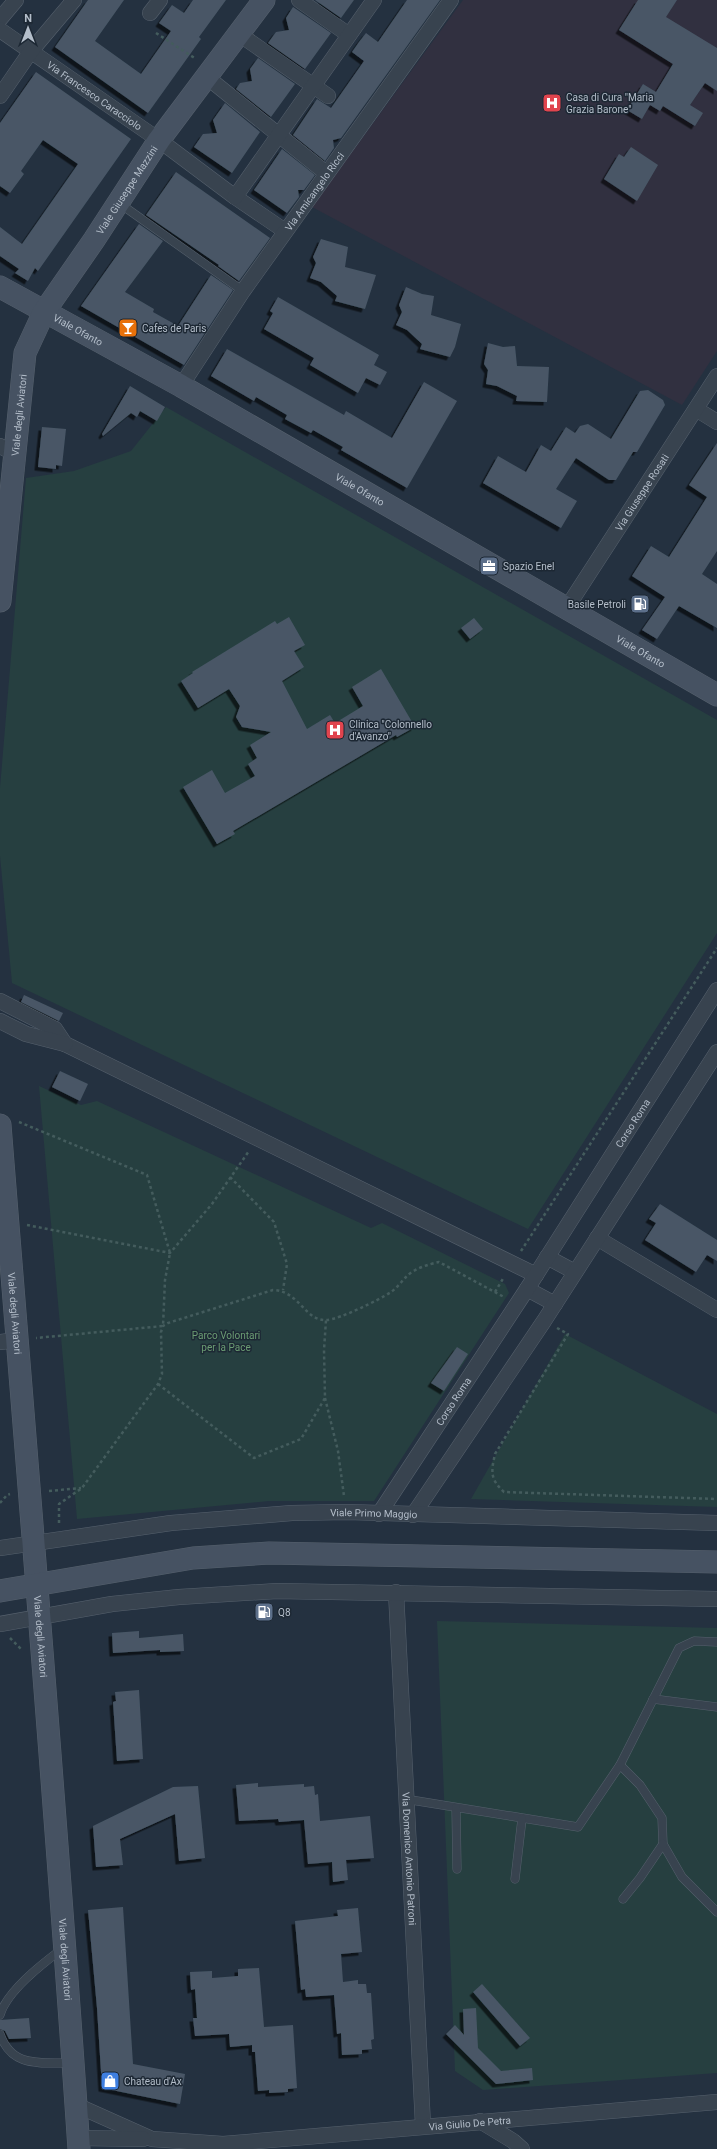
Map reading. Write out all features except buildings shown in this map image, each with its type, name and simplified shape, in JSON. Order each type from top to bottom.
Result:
[{"type":"main road","name":"Viale Giuseppe Mazzini","points":[[44,312],[119,202],[159,140],[264,0]]},
{"type":"main road","name":"Viale Ofanto","points":[[0,287],[180,386],[717,695]]},
{"type":"main road","name":"Viale degli Aviatori","points":[[0,601],[7,450],[25,353],[44,312]]},
{"type":"main road","name":"Viale degli Aviatori","points":[[7,1123],[3,1200],[8,1221],[10,1299],[8,1341],[33,1544],[40,1618],[78,2144]]},
{"type":"main road","points":[[0,1591],[193,1558],[269,1553],[717,1562]]},
{"type":"street","points":[[0,19],[16,0]]},
{"type":"street","points":[[0,96],[31,51],[74,0]]},
{"type":"street","points":[[150,14],[160,0]]},
{"type":"street","points":[[299,0],[348,36]]},
{"type":"street","points":[[234,197],[374,0]]},
{"type":"street","name":"Via Amicangelo Ricci","points":[[180,386],[243,291],[451,0]]},
{"type":"street","name":"Via Francesco Caracciolo","points":[[0,30],[159,140],[234,197],[286,231]]},
{"type":"street","points":[[239,34],[328,96]]},
{"type":"street","points":[[210,74],[278,136],[326,173]]},
{"type":"street","name":"Via Giuseppe Rosati","points":[[566,609],[717,376]]},
{"type":"street","points":[[696,409],[717,422]]},
{"type":"street","name":"Corso Roma","points":[[379,1514],[527,1289],[717,990]]},
{"type":"street","points":[[0,1001],[55,1029],[65,1044]]},
{"type":"street","points":[[0,1021],[26,1034],[65,1044],[258,1140],[536,1275]]},
{"type":"street","points":[[413,1515],[544,1321],[717,1052]]},
{"type":"street","points":[[597,1238],[717,1310]]},
{"type":"street","points":[[547,1257],[576,1272]]},
{"type":"street","points":[[527,1289],[555,1304]]},
{"type":"street","name":"Viale Primo Maggio","points":[[0,1548],[172,1523],[292,1514],[347,1512],[717,1523]]},
{"type":"street","points":[[0,1624],[112,1604],[179,1597],[277,1591],[717,1599]]},
{"type":"street","name":"Via Domenico Antonio Patroni","points":[[396,1592],[422,2125]]},
{"type":"street","name":"Via Giulio De Petra","points":[[223,2144],[276,2144],[422,2125],[717,2102]]},
{"type":"street","points":[[76,2105],[152,2139]]},
{"type":"street","points":[[480,2121],[513,2140],[522,2149]]},
{"type":"street","points":[[78,2144],[152,2139],[223,2144]]},
{"type":"street","points":[[209,2149],[223,2144]]},
{"type":"lane","points":[[119,202],[243,291]]},
{"type":"lane","points":[[405,1799],[578,1827],[620,1765],[679,1648],[694,1641],[717,1642]]},
{"type":"lane","points":[[653,1699],[717,1707]]},
{"type":"lane","points":[[620,1765],[640,1785],[662,1818],[663,1844],[682,1877],[717,1912]]},
{"type":"lane","points":[[456,1808],[457,1869]]},
{"type":"lane","points":[[515,1880],[522,1819]]},
{"type":"lane","points":[[623,1899],[640,1878],[663,1844]]},
{"type":"lane","points":[[0,2015],[3,2006],[11,1996],[64,1947]]},
{"type":"lane","points":[[0,2034],[4,2044],[12,2054],[23,2061],[72,2063]]},
{"type":"path","points":[[156,33],[210,74]]},
{"type":"path","points":[[495,1292],[717,948]]},
{"type":"path","points":[[7,1123],[147,1175],[170,1253],[166,1280],[163,1326],[161,1332],[162,1374],[158,1384],[82,1488],[58,1504],[60,1539]]},
{"type":"path","points":[[170,1253],[212,1204],[258,1140]]},
{"type":"path","points":[[230,1177],[274,1222],[287,1264],[283,1290]]},
{"type":"path","points":[[8,1221],[170,1253]]},
{"type":"path","points":[[8,1341],[163,1326],[168,1323],[273,1290],[283,1290],[292,1295],[310,1314],[326,1320],[336,1318],[391,1292],[407,1275],[432,1263],[439,1262],[516,1305]]},
{"type":"path","points":[[326,1320],[324,1350],[325,1398],[338,1451],[347,1512]]},
{"type":"path","points":[[544,1321],[568,1334],[496,1454],[491,1471],[496,1485],[504,1492],[717,1499]]},
{"type":"path","points":[[158,1384],[254,1458],[301,1439],[325,1398]]},
{"type":"shaded area","name":"Casa di Cura \"Maria Grazia Barone\"","points":[[463,0],[717,0],[717,351],[682,405],[312,207]]},
{"type":"green space","points":[[166,407],[717,720],[717,933],[528,1229],[12,983],[0,856],[0,788],[26,478],[74,471],[131,451]]},
{"type":"green space","name":"Parco Volontari per la Pace","points":[[39,1086],[81,1105],[97,1101],[371,1228],[382,1223],[505,1284],[509,1293],[374,1501],[269,1501],[77,1519]]},
{"type":"green space","points":[[565,1334],[717,1414],[717,1507],[471,1499]]},
{"type":"green space","points":[[437,1621],[717,1628],[717,2073],[483,2090],[455,2071]]},
{"type":"place","name":"Casa di Cura \"Maria Grazia Barone\"","points":[[552,103]]},
{"type":"place","name":"Cafes de Paris","points":[[128,328]]},
{"type":"place","name":"Spazio Enel","points":[[489,566]]},
{"type":"place","name":"Basile Petroli","points":[[640,604]]},
{"type":"place","name":"Clinica \"Colonnello d'Avanzo\"","points":[[335,730]]},
{"type":"place","name":"Q8","points":[[264,1612]]},
{"type":"place","name":"Chateau d'Ax","points":[[110,2081]]}]
